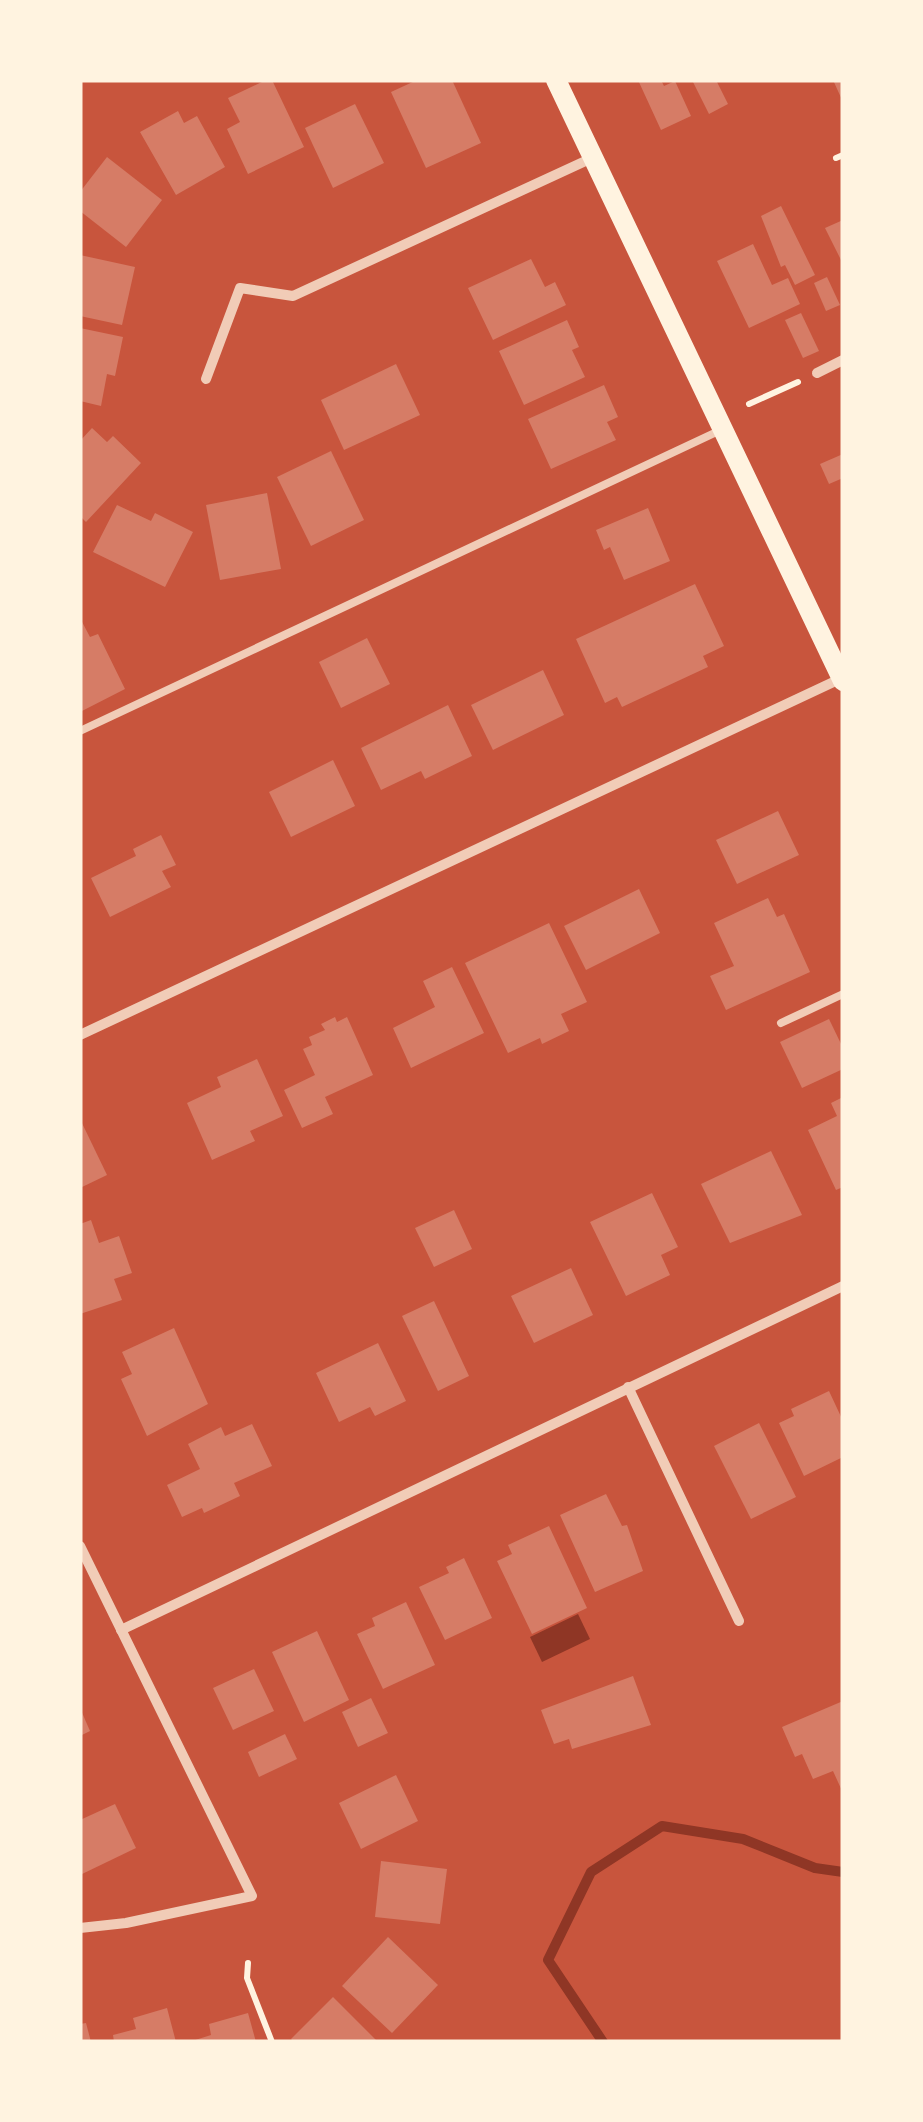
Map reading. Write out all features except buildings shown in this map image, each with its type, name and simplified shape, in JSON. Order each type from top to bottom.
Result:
[{"type":"main road","points":[[556,80],[842,679]]},
{"type":"street","points":[[206,380],[240,288],[293,296],[593,158]]},
{"type":"street","points":[[817,373],[843,360]]},
{"type":"street","points":[[80,1035],[842,679]]},
{"type":"street","points":[[120,1630],[843,1286]]},
{"type":"street","points":[[628,1387],[739,1621]]},
{"type":"street","points":[[80,1546],[252,1896],[126,1924],[80,1928]]},
{"type":"lane","points":[[80,731],[723,429]]},
{"type":"lane","points":[[781,1023],[843,994]]},
{"type":"path","points":[[749,404],[817,373]]},
{"type":"path","points":[[248,1963],[246,1978],[272,2042]]},
{"type":"shaded area","points":[[578,1614],[590,1639],[542,1662],[530,1637]]},
{"type":"waterway","points":[[603,2042],[548,1960],[591,1872],[662,1826],[743,1839],[815,1868],[843,1872]]}]
